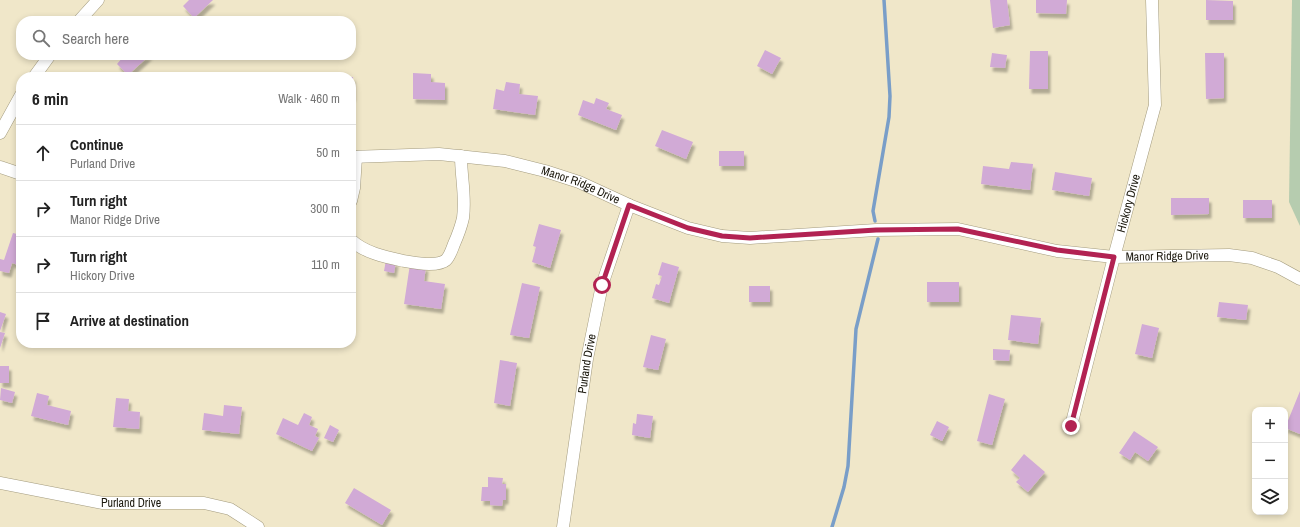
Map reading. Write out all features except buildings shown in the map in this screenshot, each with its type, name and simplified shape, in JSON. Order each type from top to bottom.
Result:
[{"type":"street","points":[[84,16],[98,0]]},
{"type":"street","name":"Hickory Drive","points":[[1071,426],[1155,105],[1152,0]]},
{"type":"street","points":[[38,72],[46,60]]},
{"type":"street","points":[[0,133],[16,104]]},
{"type":"street","name":"Manor Ridge Drive","points":[[356,157],[439,154],[505,161],[579,182],[629,205],[688,228],[722,236],[750,238],[876,230],[958,229],[1057,250],[1114,257],[1237,256],[1252,258],[1278,267],[1300,279]]},
{"type":"street","points":[[356,245],[392,259],[432,264],[440,263],[446,260],[458,234],[463,217],[464,195],[461,156]]},
{"type":"street","points":[[0,167],[16,172]]},
{"type":"street","name":"Purland Drive","points":[[563,527],[587,359],[602,285],[629,205]]},
{"type":"street","name":"Purland Drive","points":[[0,483],[103,503],[204,503],[230,509],[258,527]]},
{"type":"green space","points":[[1292,0],[1300,0],[1300,226],[1289,202]]},
{"type":"waterway","points":[[875,221],[873,211],[889,117],[890,96],[884,0]]},
{"type":"waterway","points":[[832,527],[844,487],[848,466],[856,329],[878,239]]},
{"type":"route","points":[[602,285],[629,205],[688,228],[722,236],[750,238],[876,230],[958,229],[1057,250],[1114,257],[1071,426]]}]
